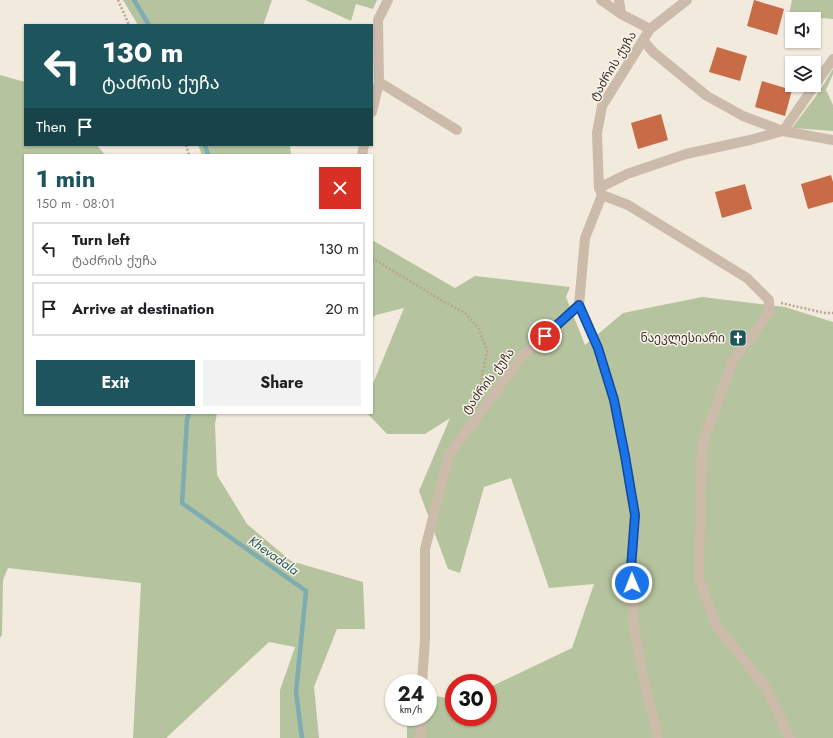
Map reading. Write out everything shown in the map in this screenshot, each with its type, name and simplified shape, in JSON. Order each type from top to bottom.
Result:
[{"type":"street","points":[[373,108],[379,82],[378,20],[388,0]]},
{"type":"street","points":[[601,0],[622,14],[650,29]]},
{"type":"street","points":[[619,0],[622,14]]},
{"type":"street","name":"ტაძრის ქუჩა","points":[[422,674],[425,549],[449,455],[522,356],[579,305],[584,238],[600,192],[597,133],[602,106],[650,29],[687,0]]},
{"type":"street","points":[[643,40],[654,52],[707,96],[743,116],[783,131],[833,140]]},
{"type":"street","points":[[600,192],[627,174],[686,154],[783,131],[833,58]]},
{"type":"street","points":[[379,82],[457,130]]},
{"type":"street","points":[[600,192],[628,205],[747,278],[769,300],[769,313],[733,360],[702,445],[699,578],[716,625],[765,686],[790,738]]},
{"type":"street","points":[[579,305],[598,348],[614,400],[625,456],[635,515],[631,568],[634,628],[644,685],[658,738]]},
{"type":"street","points":[[420,738],[421,726]]},
{"type":"path","points":[[118,0],[129,24]]},
{"type":"path","points":[[373,259],[465,313],[479,329],[487,351],[478,394]]},
{"type":"path","points":[[769,300],[826,313],[833,313]]},
{"type":"green space","points":[[123,0],[272,0],[264,24],[137,24]]},
{"type":"green space","points":[[305,0],[377,0],[373,9],[356,4],[351,21]]},
{"type":"green space","points":[[792,0],[833,0],[833,19],[821,18],[821,12],[790,12]]},
{"type":"green space","points":[[833,69],[833,74],[826,90],[833,105],[833,131],[792,128],[819,92],[821,92],[821,89]]},
{"type":"green space","points":[[0,75],[24,82],[24,146],[98,146],[104,154],[24,154],[24,414],[217,414],[215,424],[217,475],[247,524],[291,561],[363,582],[365,629],[337,629],[314,687],[319,738],[280,738],[280,690],[295,647],[269,642],[166,738],[133,738],[141,583],[8,568],[3,580],[2,635],[0,638]]},
{"type":"green space","points":[[198,146],[290,146],[291,154],[202,154]]},
{"type":"green space","points":[[373,241],[455,288],[475,276],[570,287],[566,297],[585,345],[623,313],[702,297],[785,307],[833,322],[833,738],[407,738],[407,726],[437,726],[437,696],[445,698],[445,726],[497,726],[497,684],[572,648],[594,584],[549,588],[511,478],[484,487],[460,573],[448,569],[419,491],[450,418],[425,434],[387,434],[368,414],[373,414],[373,384],[404,308],[376,315],[373,317]]},
{"type":"building","points":[[754,0],[784,9],[777,35],[747,26]]},
{"type":"building","points":[[717,47],[747,56],[740,81],[709,72]]},
{"type":"building","points":[[762,81],[785,88],[785,92],[791,92],[785,116],[755,107]]},
{"type":"building","points":[[661,114],[668,140],[638,149],[631,123]]},
{"type":"building","points":[[831,175],[833,182],[833,202],[808,209],[801,184]]},
{"type":"building","points":[[745,184],[752,209],[722,218],[715,192]]},
{"type":"waterway","name":"Khevadala","points":[[134,0],[148,24]]},
{"type":"waterway","name":"Khevadala","points":[[205,146],[208,154]]},
{"type":"waterway","name":"Khevadala","points":[[189,414],[187,420],[182,503],[306,591],[296,692],[302,738]]},
{"type":"place","name":"ნაეკლესიარი","points":[[738,338]]},
{"type":"route","points":[[545,336],[579,305],[598,348],[614,400],[625,456],[635,515],[631,568],[632,583]]}]
